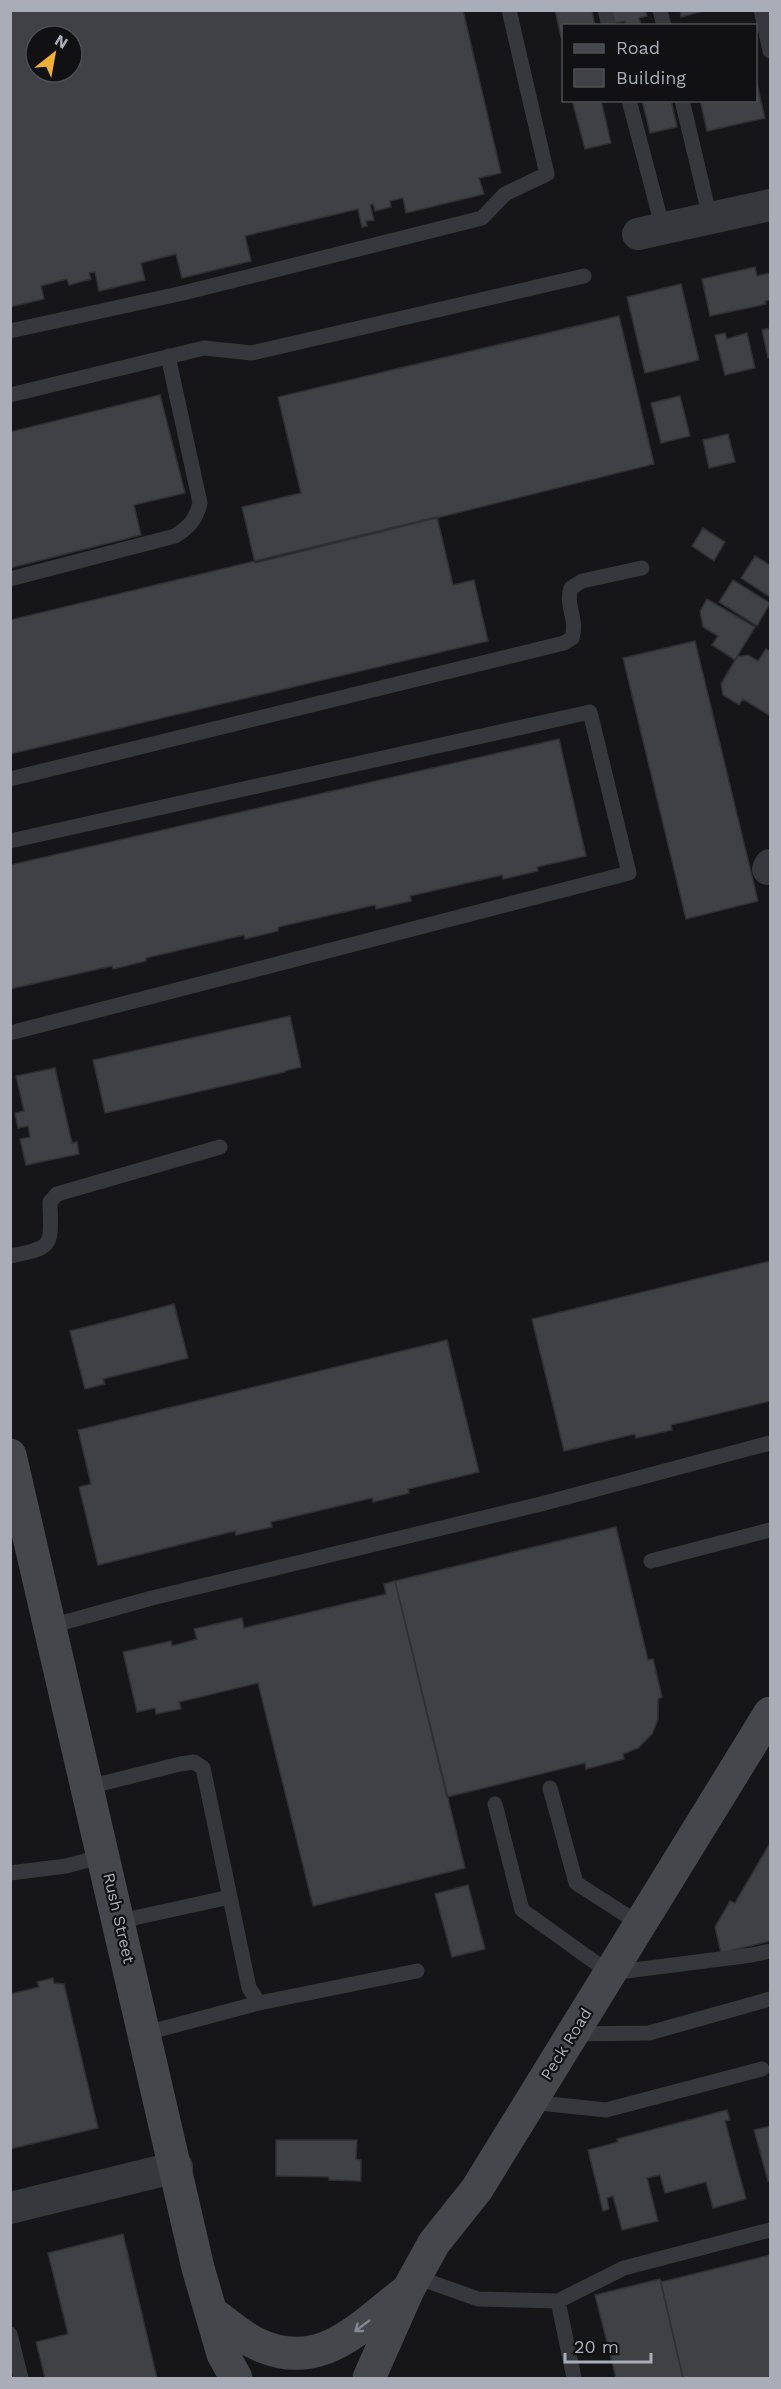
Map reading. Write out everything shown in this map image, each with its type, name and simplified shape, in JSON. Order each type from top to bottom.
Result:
[{"type":"main road","name":"Rush Street","points":[[12,1468],[120,1921],[198,2268],[223,2354],[236,2379]]},
{"type":"main road","name":"Peck Road","points":[[369,2379],[412,2284],[434,2243],[477,2189],[771,1713]]},
{"type":"main road","points":[[211,2312],[253,2342],[285,2353],[314,2354],[342,2341],[412,2284]]},
{"type":"street","points":[[651,232],[771,205]]},
{"type":"street","points":[[10,2208],[177,2167]]},
{"type":"lane","points":[[10,331],[183,293],[482,218],[505,194],[547,174],[509,10]]},
{"type":"lane","points":[[761,10],[771,51]]},
{"type":"lane","points":[[629,102],[651,232]]},
{"type":"lane","points":[[682,102],[710,218]]},
{"type":"lane","points":[[10,395],[204,348],[252,353],[584,276]]},
{"type":"lane","points":[[10,579],[175,536],[197,517],[201,503],[168,356]]},
{"type":"lane","points":[[10,779],[564,644],[572,638],[575,628],[568,598],[571,588],[582,581],[642,568]]},
{"type":"lane","points":[[10,841],[590,712],[629,873],[10,1033]]},
{"type":"lane","points":[[10,1256],[36,1252],[47,1243],[51,1232],[50,1202],[57,1194],[220,1147]]},
{"type":"lane","points":[[51,1626],[152,1598],[542,1503],[771,1443]]},
{"type":"lane","points":[[651,1561],[771,1530]]},
{"type":"lane","points":[[88,1787],[180,1764],[194,1762],[203,1768],[249,1988],[259,2003]]},
{"type":"lane","points":[[550,1788],[576,1882],[640,1924]]},
{"type":"lane","points":[[495,1804],[522,1910],[610,1973],[771,1951]]},
{"type":"lane","points":[[10,1873],[66,1866],[104,1856]]},
{"type":"lane","points":[[120,1921],[230,1897]]},
{"type":"lane","points":[[146,2033],[259,2003],[417,1971]]},
{"type":"lane","points":[[572,2034],[649,2033],[771,1999]]},
{"type":"lane","points":[[530,2102],[606,2110],[762,2069]]},
{"type":"lane","points":[[412,2284],[478,2299],[558,2301],[624,2268],[771,2230]]},
{"type":"lane","points":[[558,2301],[574,2379]]},
{"type":"lane","points":[[10,2334],[21,2379]]},
{"type":"building","points":[[10,10],[463,10],[501,173],[479,178],[484,194],[406,213],[403,198],[390,201],[391,207],[375,211],[373,204],[370,205],[374,220],[366,221],[367,226],[362,227],[358,209],[245,236],[251,261],[182,278],[176,254],[141,263],[145,280],[99,291],[95,272],[89,273],[91,279],[69,285],[67,279],[41,286],[44,299],[10,307]]},
{"type":"building","points":[[555,10],[592,10],[595,24],[562,24],[561,37]]},
{"type":"building","points":[[609,10],[645,10],[647,16],[639,18],[640,24],[626,24],[625,21],[612,24]]},
{"type":"building","points":[[680,10],[707,10],[681,17]]},
{"type":"building","points":[[757,84],[765,118],[707,131],[700,102],[757,102]]},
{"type":"building","points":[[573,102],[601,102],[611,143],[585,149]]},
{"type":"building","points":[[642,102],[671,102],[677,127],[650,133]]},
{"type":"building","points":[[755,267],[757,276],[770,273],[770,300],[765,301],[766,304],[710,316],[702,279]]},
{"type":"building","points":[[681,284],[699,360],[645,373],[627,297]]},
{"type":"building","points":[[619,316],[654,464],[255,563],[242,507],[301,493],[278,397]]},
{"type":"building","points":[[770,328],[770,357],[768,358],[762,330]]},
{"type":"building","points":[[725,333],[727,339],[747,333],[755,368],[725,375],[715,335]]},
{"type":"building","points":[[160,395],[185,493],[134,505],[141,535],[10,568],[10,432]]},
{"type":"building","points":[[680,396],[690,436],[661,443],[651,403]]},
{"type":"building","points":[[728,434],[735,462],[709,468],[703,440]]},
{"type":"building","points":[[437,517],[453,585],[474,580],[488,641],[10,754],[10,620]]},
{"type":"building","points":[[703,528],[725,542],[714,561],[692,546]]},
{"type":"building","points":[[755,556],[770,565],[770,597],[741,578]]},
{"type":"building","points":[[733,580],[770,603],[757,626],[719,602]]},
{"type":"building","points":[[707,599],[755,627],[735,660],[712,645],[718,636],[703,627],[700,611]]},
{"type":"building","points":[[695,641],[758,901],[686,919],[623,658]]},
{"type":"building","points":[[766,649],[770,651],[770,716],[743,699],[739,705],[723,695],[721,684],[737,657],[748,655],[758,661]]},
{"type":"building","points":[[559,739],[586,856],[537,867],[538,871],[503,879],[502,875],[410,896],[411,901],[376,909],[375,905],[278,927],[278,931],[245,939],[244,935],[146,958],[146,961],[113,969],[112,966],[10,989],[10,865]]},
{"type":"building","points":[[290,1016],[301,1067],[105,1113],[93,1060]]},
{"type":"building","points":[[55,1068],[72,1143],[77,1142],[79,1154],[26,1165],[20,1139],[30,1137],[28,1126],[18,1128],[15,1113],[24,1111],[16,1076]]},
{"type":"building","points":[[770,1261],[770,1401],[671,1425],[672,1430],[636,1438],[635,1434],[564,1451],[532,1319]]},
{"type":"building","points":[[174,1304],[188,1358],[103,1379],[105,1384],[85,1389],[70,1331]]},
{"type":"building","points":[[447,1340],[479,1472],[408,1489],[409,1493],[373,1502],[372,1498],[271,1522],[272,1527],[236,1535],[235,1531],[98,1565],[79,1487],[91,1484],[78,1430]]},
{"type":"building","points":[[616,1527],[648,1660],[653,1659],[662,1697],[658,1699],[658,1719],[652,1734],[638,1748],[623,1754],[624,1759],[586,1769],[585,1763],[447,1797],[395,1581]]},
{"type":"building","points":[[395,1581],[465,1868],[313,1906],[258,1683],[179,1702],[181,1709],[156,1714],[155,1708],[137,1712],[123,1652],[171,1641],[172,1646],[197,1639],[194,1629],[242,1618],[244,1628],[386,1594],[384,1584]]},
{"type":"building","points":[[770,1843],[770,1941],[721,1953],[715,1927],[730,1901],[735,1903]]},
{"type":"building","points":[[468,1885],[485,1949],[452,1957],[435,1894]]},
{"type":"building","points":[[53,1978],[54,1983],[64,1984],[98,2128],[10,2149],[10,1994],[39,1987],[37,1982]]},
{"type":"building","points":[[727,2110],[730,2120],[725,2121],[746,2199],[713,2208],[706,2182],[665,2193],[660,2175],[647,2178],[658,2221],[622,2230],[613,2196],[607,2198],[609,2209],[603,2211],[588,2150],[618,2142],[617,2139]]},
{"type":"building","points":[[770,2126],[770,2180],[768,2181],[754,2130]]},
{"type":"building","points":[[276,2140],[357,2140],[356,2159],[361,2160],[361,2181],[329,2180],[329,2177],[276,2176]]},
{"type":"building","points":[[123,2234],[157,2378],[45,2378],[36,2342],[68,2334],[48,2253]]},
{"type":"building","points":[[770,2255],[770,2378],[683,2378],[661,2282]]},
{"type":"building","points":[[660,2279],[683,2378],[616,2378],[595,2295]]}]
